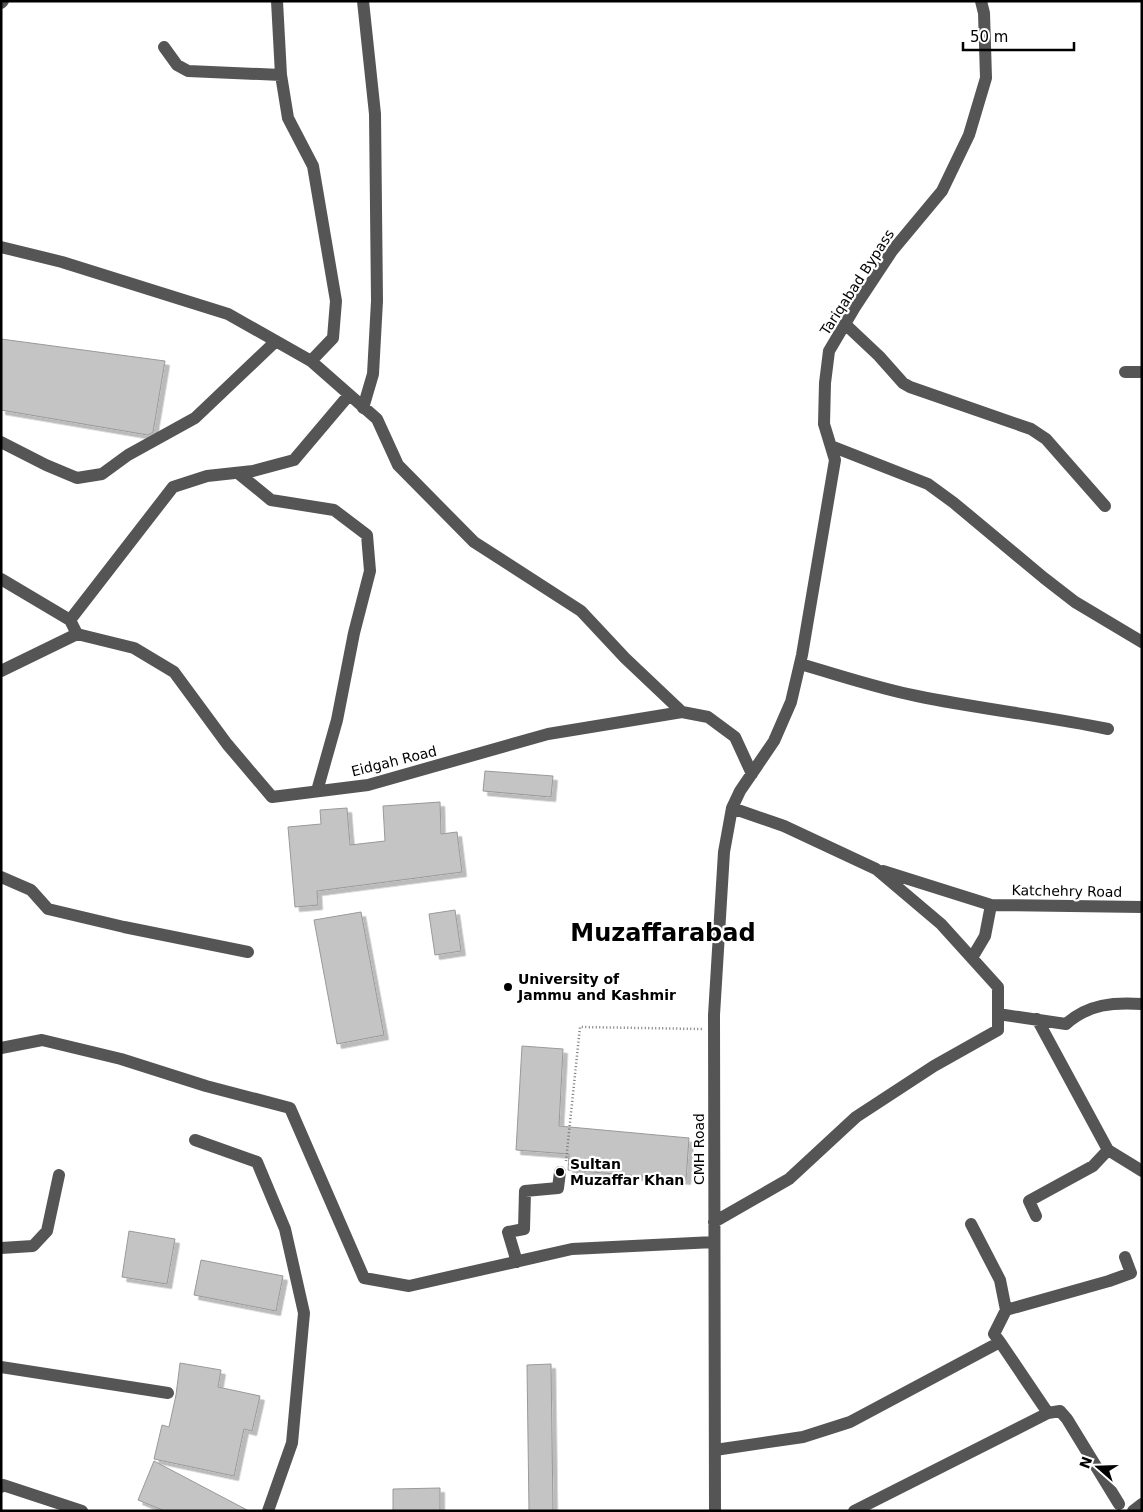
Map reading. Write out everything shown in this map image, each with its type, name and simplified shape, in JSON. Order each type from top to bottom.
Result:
[{"type":"street","points":[[277,1],[281,75],[288,118],[313,166],[336,301],[333,338],[311,361]]},
{"type":"street","points":[[363,1],[375,114],[377,301],[373,374],[363,408]]},
{"type":"street","name":"Tariqabad Bypass","points":[[740,791],[774,741],[791,702],[800,664],[835,460],[824,424],[825,383],[829,351],[892,251],[942,191],[969,135],[986,78],[984,13],[981,1]]},
{"type":"street","points":[[164,47],[177,65],[188,71],[281,75]]},
{"type":"street","points":[[1,247],[62,262],[228,314],[311,361],[376,419],[398,466],[474,542],[581,610],[626,658],[682,712]]},
{"type":"street","points":[[845,324],[910,388],[1031,429],[1046,439],[1105,506]]},
{"type":"street","points":[[1,442],[46,465],[77,478],[102,474],[128,455],[195,418],[276,341]]},
{"type":"street","points":[[1125,372],[1142,372]]},
{"type":"street","points":[[70,620],[173,487],[207,476],[254,471],[294,460],[349,395]]},
{"type":"street","points":[[832,446],[928,484],[1075,602],[1142,642]]},
{"type":"street","points":[[238,473],[271,500],[334,510],[367,535],[370,571],[354,633],[337,720],[317,791]]},
{"type":"street","points":[[1,580],[70,620],[77,634],[1,671]]},
{"type":"street","name":"Eidgah Road","points":[[77,634],[134,648],[174,672],[227,744],[272,797],[368,785],[548,734],[682,712],[708,717],[735,737],[752,774]]},
{"type":"street","points":[[800,664],[866,684],[918,696],[1061,719],[1108,729]]},
{"type":"street","name":"CMH Road","points":[[715,1511],[714,1029],[724,852],[732,808],[740,791]]},
{"type":"street","points":[[714,1222],[789,1178],[856,1116],[934,1066],[998,1030],[998,987],[941,924],[876,869],[784,826],[732,808]]},
{"type":"street","name":"Katchehry Road","points":[[876,869],[991,905],[1142,907]]},
{"type":"street","points":[[1,876],[31,890],[48,909],[124,927],[248,952]]},
{"type":"street","points":[[972,958],[985,936],[991,905]]},
{"type":"street","points":[[998,1014],[1066,1024],[1091,1008],[1124,1002],[1142,1004]]},
{"type":"street","points":[[1037,1019],[1108,1150],[1142,1171]]},
{"type":"street","points":[[1,1048],[42,1040],[121,1060],[206,1086],[290,1108],[364,1278],[409,1286],[572,1249],[714,1242]]},
{"type":"street","points":[[195,1140],[257,1162],[285,1229],[304,1313],[292,1443],[268,1511]]},
{"type":"street","points":[[1036,1216],[1029,1201],[1093,1166],[1108,1150]]},
{"type":"street","points":[[517,1262],[508,1232],[524,1229],[526,1191],[558,1188],[560,1172]]},
{"type":"street","points":[[1,1248],[33,1246],[47,1231],[59,1175]]},
{"type":"street","points":[[971,1224],[1000,1280],[1006,1310],[994,1334],[1048,1413]]},
{"type":"street","points":[[1006,1310],[1131,1273],[1125,1257]]},
{"type":"street","points":[[714,1450],[803,1437],[850,1422],[1000,1342]]},
{"type":"street","points":[[1,1367],[168,1393]]},
{"type":"street","points":[[854,1511],[1048,1413],[1060,1411],[1119,1509]]},
{"type":"street","points":[[1,1487],[4,1486],[82,1511]]},
{"type":"street","points":[[1133,1511],[1142,1504]]},
{"type":"path","points":[[560,1172],[566,1171],[580,1027],[714,1029]]},
{"type":"building","points":[[1,339],[165,361],[153,432],[148,435],[1,410]]},
{"type":"building","points":[[485,771],[553,776],[551,797],[483,791]]},
{"type":"building","points":[[440,802],[441,834],[457,832],[462,872],[317,891],[318,905],[295,907],[288,827],[321,824],[320,810],[347,808],[350,845],[385,841],[383,806]]},
{"type":"building","points":[[455,910],[461,951],[435,955],[429,914]]},
{"type":"building","points":[[361,912],[384,1035],[337,1044],[314,920]]},
{"type":"building","points":[[522,1046],[563,1049],[559,1126],[689,1138],[686,1180],[568,1170],[569,1154],[516,1150]]},
{"type":"building","points":[[129,1231],[175,1239],[167,1284],[122,1277]]},
{"type":"building","points":[[201,1260],[283,1276],[276,1311],[194,1295]]},
{"type":"building","points":[[180,1363],[221,1370],[218,1387],[260,1396],[252,1431],[244,1429],[234,1476],[154,1459],[162,1425],[169,1427]]},
{"type":"building","points":[[551,1364],[553,1511],[529,1511],[527,1365]]},
{"type":"building","points":[[154,1461],[249,1511],[165,1511],[138,1500]]},
{"type":"building","points":[[440,1488],[440,1511],[393,1511],[393,1489]]},
{"type":"place","name":"University of Jammu and Kashmir","points":[[508,987]]},
{"type":"place","name":"Sultan Muzaffar Khan","points":[[560,1172]]},
{"type":"district","name":"Muzaffarabad","points":[[663,933]]}]
